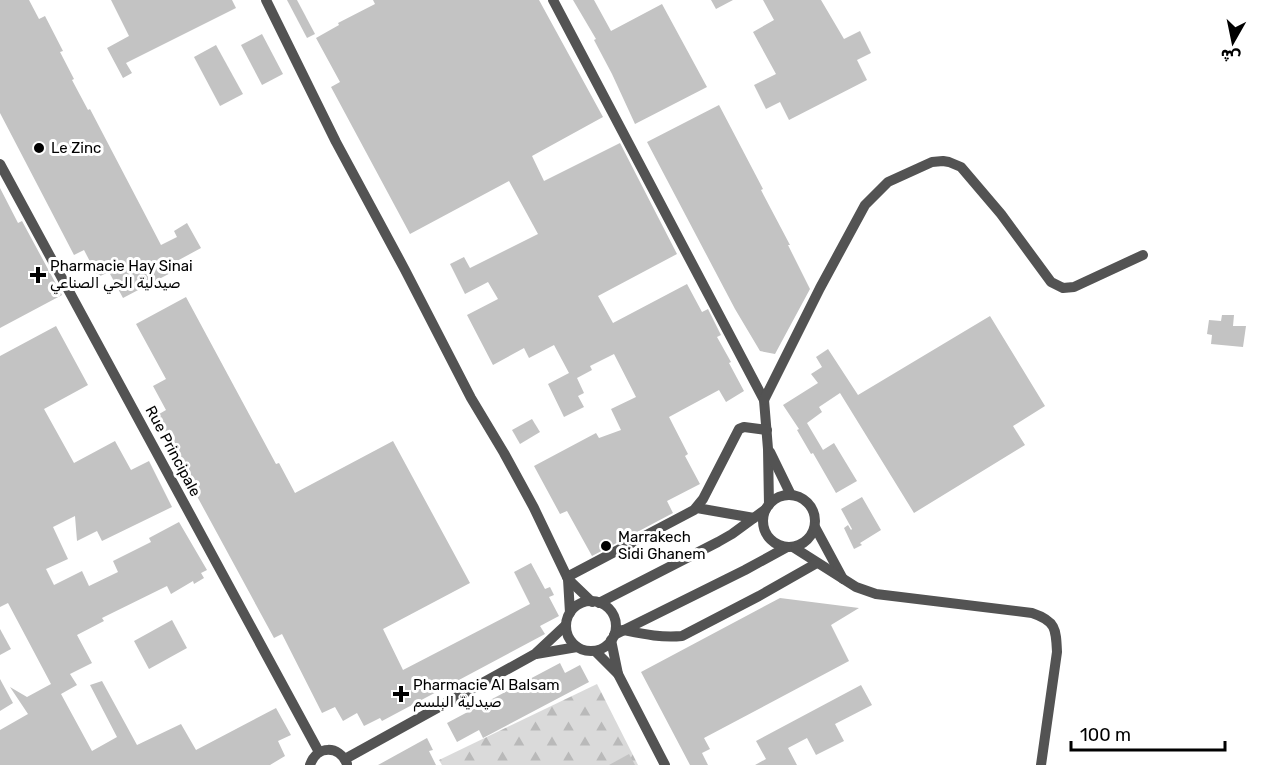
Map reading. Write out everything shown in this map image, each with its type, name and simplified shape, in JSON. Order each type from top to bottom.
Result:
[{"type":"street","points":[[266,0],[336,142],[471,398],[534,508],[568,578],[596,603]]},
{"type":"street","points":[[553,0],[764,400],[768,449],[767,507],[763,521],[766,533],[775,543],[790,547],[856,587],[876,594],[1032,613],[1045,617],[1053,625],[1057,652],[1041,765]]},
{"type":"street","points":[[764,400],[820,288],[865,206],[888,183],[932,162],[943,161],[961,167],[1001,214],[1044,274],[1059,287],[1074,287],[1143,255]]},
{"type":"street","name":"Rue Principale","points":[[0,164],[319,752]]},
{"type":"street","points":[[568,578],[697,508],[739,429],[744,427],[767,430]]},
{"type":"street","points":[[768,449],[791,495]]},
{"type":"street","points":[[596,603],[718,542],[780,497],[791,495],[804,499],[809,504],[815,514],[815,527],[843,579]]},
{"type":"street","points":[[697,508],[754,518]]},
{"type":"street","points":[[618,674],[616,635],[613,616],[605,606],[596,603],[580,604],[574,608],[566,625],[568,637],[577,647],[595,651],[607,645],[616,635],[790,547],[799,545],[809,538],[815,527]]},
{"type":"street","points":[[616,635],[682,636],[817,563]]},
{"type":"street","points":[[568,578],[570,613]]},
{"type":"street","points":[[310,765],[314,756],[319,752],[331,750],[339,753],[346,762],[535,654],[566,625]]},
{"type":"street","points":[[535,654],[577,647]]},
{"type":"street","points":[[595,651],[618,674],[665,765]]},
{"type":"green space","points":[[597,684],[638,765],[442,765],[439,760]]},
{"type":"building","points":[[0,0],[29,0],[39,19],[45,16],[63,51],[60,52],[74,79],[72,80],[88,110],[90,109],[161,245],[177,237],[174,231],[187,223],[201,248],[177,261],[180,268],[123,298],[109,272],[98,277],[84,250],[74,255],[0,113]]},
{"type":"building","points":[[111,0],[232,0],[236,8],[126,63],[132,73],[123,78],[107,48],[129,36]]},
{"type":"building","points":[[287,0],[297,0],[315,34],[307,38]]},
{"type":"building","points":[[373,0],[539,0],[603,117],[532,156],[544,181],[620,143],[677,254],[598,296],[613,323],[687,284],[702,312],[708,309],[721,335],[717,337],[744,391],[726,402],[719,390],[669,417],[688,454],[685,456],[700,484],[667,501],[673,513],[592,556],[567,511],[560,514],[534,466],[596,433],[599,438],[621,430],[611,409],[636,397],[614,354],[590,366],[592,370],[577,378],[584,393],[578,396],[584,407],[564,417],[548,384],[569,373],[554,345],[529,358],[524,348],[493,365],[467,315],[498,299],[488,282],[465,294],[450,264],[464,257],[470,268],[538,234],[509,181],[410,234],[331,87],[340,82],[316,38],[339,25],[338,23],[375,4]]},
{"type":"building","points":[[573,0],[594,0],[611,31],[662,4],[707,87],[635,124],[594,40],[596,39]]},
{"type":"building","points":[[711,0],[733,0],[716,9]]},
{"type":"building","points":[[763,0],[821,0],[844,39],[860,31],[871,53],[857,60],[867,80],[789,120],[780,102],[766,109],[754,85],[776,74],[753,32],[774,20]]},
{"type":"building","points":[[262,34],[283,74],[262,85],[241,45]]},
{"type":"building","points":[[216,45],[243,94],[220,106],[194,57]]},
{"type":"building","points":[[719,105],[763,189],[761,190],[810,289],[775,354],[760,351],[735,309],[647,142]]},
{"type":"building","points":[[0,188],[18,223],[22,221],[62,295],[0,328]]},
{"type":"building","points":[[186,297],[276,464],[279,463],[295,493],[393,441],[470,583],[383,629],[403,670],[530,604],[514,572],[531,563],[545,589],[550,587],[554,595],[549,597],[559,616],[540,626],[545,634],[382,721],[380,718],[364,726],[357,713],[343,721],[335,707],[322,713],[282,634],[274,638],[154,417],[166,410],[153,386],[166,379],[136,324]]},
{"type":"building","points":[[1222,315],[1234,315],[1233,326],[1246,326],[1243,347],[1211,344],[1212,335],[1207,334],[1209,320],[1221,321]]},
{"type":"building","points":[[990,316],[1045,406],[1013,426],[1025,445],[914,513],[840,393],[819,407],[822,412],[807,423],[823,450],[834,443],[857,481],[836,493],[783,405],[818,383],[811,374],[822,367],[816,357],[828,349],[858,395]]},
{"type":"building","points":[[56,326],[88,385],[44,409],[74,463],[115,441],[131,470],[149,461],[172,507],[102,541],[97,531],[77,541],[75,516],[53,527],[68,559],[46,569],[54,585],[82,571],[89,586],[118,572],[113,561],[151,542],[149,538],[179,522],[207,570],[201,573],[204,578],[194,584],[193,581],[171,594],[167,586],[102,618],[104,621],[77,635],[92,663],[70,674],[77,685],[61,694],[92,751],[117,737],[90,685],[102,681],[137,745],[181,724],[196,750],[276,708],[291,735],[278,741],[285,756],[270,765],[0,765],[0,730],[28,714],[10,687],[27,697],[51,684],[8,603],[0,607],[0,356]]},
{"type":"building","points":[[532,419],[540,432],[520,444],[512,430]]},
{"type":"building","points":[[862,497],[881,530],[854,549],[844,528],[848,525],[852,529],[841,509]]},
{"type":"building","points":[[780,598],[859,608],[831,625],[849,661],[704,738],[710,749],[702,753],[708,765],[690,765],[641,672]]},
{"type":"building","points":[[172,620],[187,648],[149,669],[134,641]]},
{"type":"building","points":[[0,629],[11,649],[0,655]]},
{"type":"building","points":[[560,663],[565,673],[580,665],[589,682],[483,738],[479,730],[457,742],[447,723]]},
{"type":"building","points":[[0,679],[13,703],[0,711]]},
{"type":"building","points":[[861,685],[872,705],[835,724],[844,741],[816,755],[807,738],[788,748],[797,765],[755,765],[766,759],[756,741]]},
{"type":"building","points":[[427,738],[433,750],[429,751],[436,765],[378,765]]},
{"type":"building","points":[[629,754],[635,765],[609,765]]},
{"type":"place","name":"Le Zinc","points":[[39,148]]},
{"type":"place","name":"Pharmacie Hay Sinai صيدلية الحي الصناعي","points":[[38,275]]},
{"type":"place","name":"Marrakech Sidi Ghanem","points":[[606,546]]},
{"type":"place","name":"Pharmacie Al Balsam صيدلية البلسم","points":[[401,694]]}]
